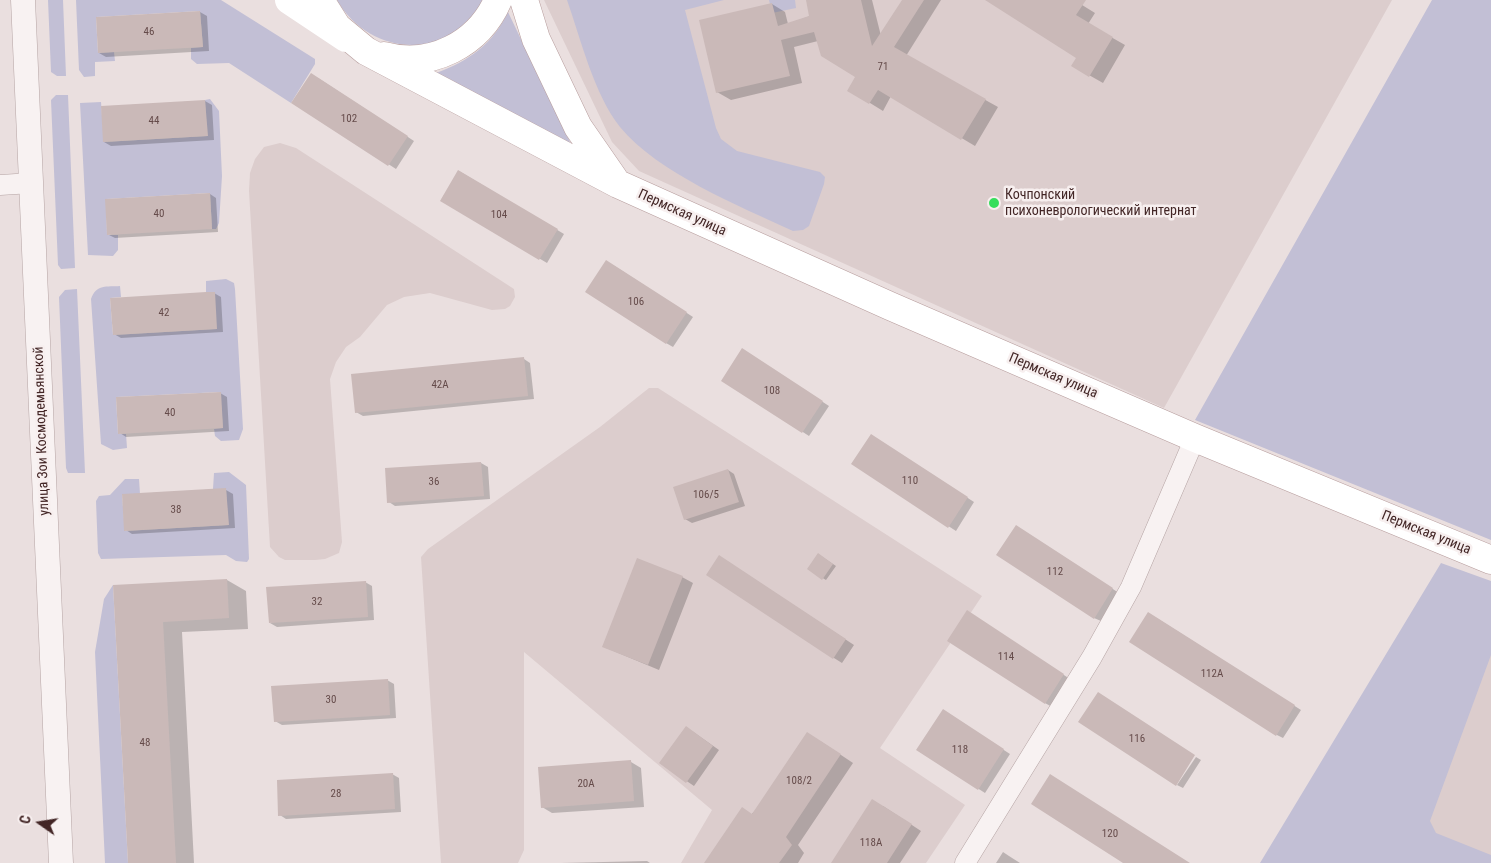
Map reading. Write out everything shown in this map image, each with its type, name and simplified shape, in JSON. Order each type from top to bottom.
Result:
[{"type":"main road","points":[[289,0],[366,51],[407,60],[432,57],[449,51],[465,42],[490,15],[498,0]]},
{"type":"main road","points":[[320,0],[337,27],[366,51]]},
{"type":"main road","points":[[524,0],[536,39],[578,127],[618,184]]},
{"type":"main road","name":"Пермская улица","points":[[366,51],[618,184],[890,306],[1195,438],[1491,560]]},
{"type":"street","name":"улица Зои Космодемьянской","points":[[23,0],[61,863]]},
{"type":"street","points":[[0,185],[32,183]]},
{"type":"street","points":[[965,863],[1092,657],[1131,587],[1195,438]]},
{"type":"shaded area","points":[[48,0],[63,0],[66,76],[57,76],[51,72]]},
{"type":"shaded area","points":[[76,0],[221,0],[315,59],[315,64],[291,103],[229,63],[197,64],[191,59],[191,48],[203,47],[200,11],[96,17],[98,53],[114,52],[115,61],[95,62],[95,76],[84,77],[79,70]]},
{"type":"shaded area","points":[[337,0],[483,0],[469,20],[452,34],[432,43],[411,45],[390,42],[369,33],[351,19]]},
{"type":"shaded area","name":"Кочпонский психоневрологический интернат","points":[[544,0],[1392,0],[1164,408],[639,171],[612,142]]},
{"type":"shaded area","points":[[567,0],[724,0],[685,10],[716,128],[721,139],[737,151],[820,172],[825,177],[809,226],[803,230],[793,231],[749,211],[677,174],[636,144],[611,114],[595,83]]},
{"type":"shaded area","points":[[769,0],[795,0],[796,8],[772,13]]},
{"type":"shaded area","points":[[1432,0],[1491,0],[1491,540],[1195,420]]},
{"type":"shaded area","points":[[508,12],[571,144],[436,73],[459,63],[479,50],[495,33]]},
{"type":"shaded area","points":[[56,95],[68,95],[75,268],[61,269],[58,265],[51,100]]},
{"type":"shaded area","points":[[210,99],[219,111],[222,176],[219,223],[216,229],[212,229],[210,193],[106,199],[107,235],[118,235],[118,250],[113,256],[88,255],[80,103],[101,102],[104,142],[207,136],[205,100]]},
{"type":"shaded area","points":[[280,143],[296,148],[514,289],[515,297],[510,306],[505,309],[492,310],[430,293],[404,297],[387,305],[360,337],[346,347],[336,362],[330,379],[342,542],[339,553],[325,559],[315,560],[285,560],[279,557],[270,547],[249,191],[250,173],[255,159],[264,147]]},
{"type":"shaded area","points":[[226,279],[234,283],[235,289],[243,429],[239,440],[221,441],[215,436],[214,429],[223,428],[220,392],[116,397],[118,434],[126,434],[127,448],[113,450],[101,444],[91,299],[93,294],[102,287],[120,286],[121,297],[110,298],[113,335],[216,329],[206,292],[206,281]]},
{"type":"shaded area","points":[[77,289],[85,473],[68,473],[66,468],[59,297],[65,290]]},
{"type":"shaded area","points":[[649,388],[658,388],[982,596],[880,748],[965,805],[926,863],[681,863],[712,810],[524,652],[524,850],[518,863],[441,863],[421,557],[428,549],[600,427]]},
{"type":"shaded area","points":[[229,472],[246,485],[249,559],[247,562],[236,561],[226,555],[101,559],[98,553],[96,501],[99,496],[110,495],[125,479],[139,479],[140,494],[122,495],[125,531],[228,525],[226,489],[213,489],[214,473]]},
{"type":"shaded area","points":[[1441,563],[1491,581],[1491,655],[1430,821],[1436,833],[1491,855],[1491,863],[1260,863]]},
{"type":"shaded area","points":[[113,585],[128,863],[105,863],[95,652],[104,599]]},
{"type":"shaded area","points":[[1491,647],[1491,859],[1423,832]]},
{"type":"building","points":[[806,0],[861,0],[872,46],[902,0],[924,0],[894,47],[986,99],[961,140],[878,90],[869,104],[847,91],[855,77],[821,56],[814,32],[781,40],[790,76],[716,93],[699,20],[772,3],[778,26],[809,16]]},
{"type":"building","points":[[985,0],[1086,0],[1076,15],[1113,37],[1089,77],[1071,66],[1076,58]]},
{"type":"building","points":[[200,11],[203,47],[98,53],[96,17]]},
{"type":"building","points":[[311,73],[408,136],[388,166],[291,103]]},
{"type":"building","points":[[205,100],[208,136],[103,142],[101,106]]},
{"type":"building","points":[[458,170],[558,229],[539,260],[440,201]]},
{"type":"building","points":[[210,193],[212,229],[107,235],[105,199]]},
{"type":"building","points":[[606,260],[687,312],[666,344],[585,292]]},
{"type":"building","points":[[215,292],[217,329],[113,335],[110,298]]},
{"type":"building","points":[[742,348],[823,401],[802,433],[721,381]]},
{"type":"building","points":[[524,357],[528,396],[355,413],[351,374]]},
{"type":"building","points":[[221,392],[223,428],[118,434],[116,397]]},
{"type":"building","points":[[871,434],[968,497],[948,528],[851,464]]},
{"type":"building","points":[[481,462],[484,496],[387,503],[385,468]]},
{"type":"building","points":[[728,469],[739,502],[684,520],[673,487]]},
{"type":"building","points":[[226,488],[229,525],[124,531],[122,494]]},
{"type":"building","points":[[1016,525],[1113,588],[1094,619],[996,555]]},
{"type":"building","points":[[818,553],[833,564],[822,580],[807,569]]},
{"type":"building","points":[[719,555],[846,639],[833,659],[706,575]]},
{"type":"building","points":[[637,558],[683,576],[648,665],[602,647]]},
{"type":"building","points":[[227,579],[229,618],[163,622],[176,863],[128,863],[113,585]]},
{"type":"building","points":[[366,581],[368,617],[269,623],[266,587]]},
{"type":"building","points":[[967,610],[1064,674],[1045,704],[947,641]]},
{"type":"building","points":[[1148,612],[1295,705],[1276,736],[1129,642]]},
{"type":"building","points":[[388,679],[390,715],[274,722],[271,686]]},
{"type":"building","points":[[1098,692],[1195,755],[1176,786],[1078,722]]},
{"type":"building","points":[[943,709],[1004,749],[978,790],[916,750]]},
{"type":"building","points":[[686,726],[713,746],[686,783],[659,763]]},
{"type":"building","points":[[807,732],[841,754],[786,837],[792,845],[779,863],[704,863],[742,807],[752,814]]},
{"type":"building","points":[[631,760],[634,801],[541,808],[538,767]]},
{"type":"building","points":[[393,773],[395,809],[278,816],[277,780]]},
{"type":"building","points":[[1050,774],[1190,863],[1123,863],[1031,804]]},
{"type":"building","points":[[872,799],[912,824],[887,863],[831,863]]},
{"type":"place","name":"Кочпонский психоневрологический интернат","points":[[994,203]]}]
